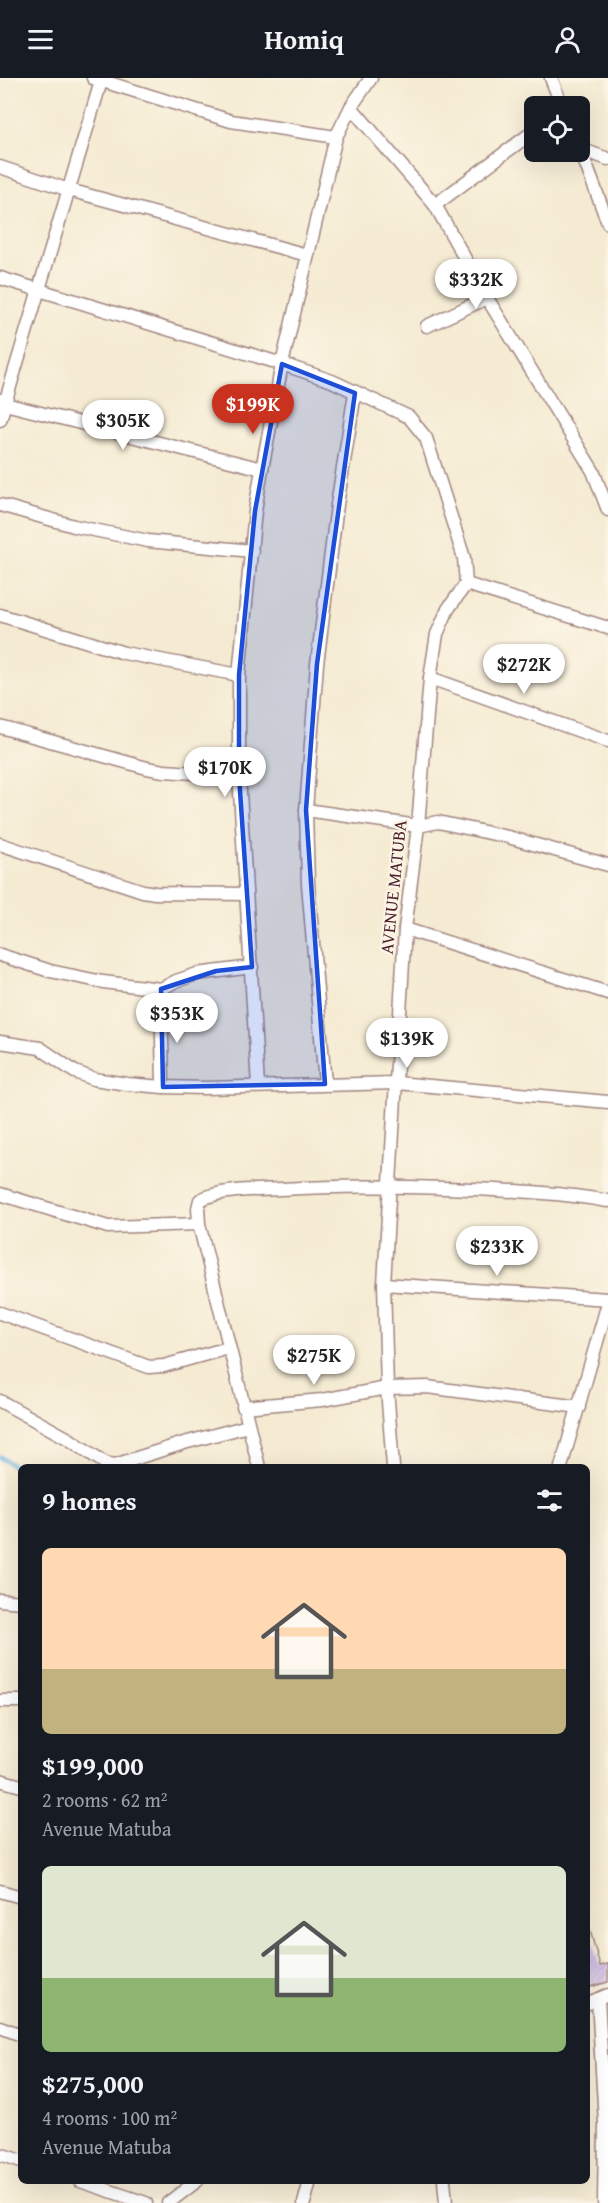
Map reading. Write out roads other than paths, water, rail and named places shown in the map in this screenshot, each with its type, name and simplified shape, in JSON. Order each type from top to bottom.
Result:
[{"type":"street","points":[[258,1086],[239,776],[239,675],[252,551],[262,469],[282,364],[336,137],[351,107],[370,78]]},
{"type":"street","points":[[551,78],[558,96]]},
{"type":"street","points":[[0,420],[2,402],[40,289],[99,79],[231,120],[336,137]]},
{"type":"street","points":[[351,107],[435,205],[487,298],[593,471],[608,510]]},
{"type":"street","points":[[435,205],[524,138]]},
{"type":"street","points":[[590,152],[608,159]]},
{"type":"street","points":[[585,162],[608,223]]},
{"type":"street","points":[[0,166],[69,190],[307,255]]},
{"type":"street","points":[[0,278],[282,364],[332,381],[409,417],[426,438],[464,558],[466,584],[608,628]]},
{"type":"street","points":[[427,326],[487,298]]},
{"type":"street","points":[[325,1084],[308,884],[306,810],[317,664],[337,505],[355,393]]},
{"type":"street","points":[[2,402],[262,469]]},
{"type":"street","points":[[0,505],[74,526],[148,541],[252,551]]},
{"type":"street","name":"AVENUE MATUBA","points":[[393,1464],[387,1388],[384,1284],[405,929],[418,826],[430,678],[437,634],[448,609],[466,584]]},
{"type":"street","points":[[0,615],[124,653],[239,675]]},
{"type":"street","points":[[430,678],[608,741]]},
{"type":"street","points":[[0,727],[147,768],[239,776]]},
{"type":"street","points":[[306,810],[418,826],[438,822],[508,837],[608,865]]},
{"type":"street","points":[[0,844],[142,891],[245,894]]},
{"type":"street","points":[[405,929],[608,993]]},
{"type":"street","points":[[0,955],[50,971],[103,982],[161,989],[197,974],[252,967]]},
{"type":"street","points":[[161,989],[163,1087]]},
{"type":"street","points":[[0,1042],[40,1048],[75,1072],[94,1079],[127,1084],[163,1087],[397,1083],[608,1101]]},
{"type":"street","points":[[258,1464],[199,1224],[200,1200],[210,1194],[390,1185],[516,1190],[608,1201]]},
{"type":"street","points":[[0,1194],[108,1227],[199,1224]]},
{"type":"street","points":[[384,1284],[608,1301],[562,1464]]},
{"type":"street","points":[[0,1313],[148,1367],[164,1366],[228,1348]]},
{"type":"street","points":[[243,1407],[322,1400],[387,1388],[427,1388],[579,1407]]},
{"type":"street","points":[[0,1401],[110,1464]]},
{"type":"street","points":[[117,1464],[248,1426]]},
{"type":"street","points":[[0,1600],[18,1602]]},
{"type":"street","points":[[0,1701],[18,1701]]},
{"type":"street","points":[[0,1780],[18,1785]]},
{"type":"street","points":[[0,1892],[18,1896]]},
{"type":"street","points":[[597,1999],[606,2125],[604,2203]]},
{"type":"street","points":[[0,2027],[18,2034]]},
{"type":"street","points":[[0,2154],[18,2161]]},
{"type":"street","points":[[89,2184],[146,2203]]},
{"type":"street","points":[[168,2203],[193,2184]]},
{"type":"street","points":[[304,2203],[309,2184]]},
{"type":"street","points":[[444,2184],[446,2203]]},
{"type":"waterway","points":[[0,1457],[18,1468]]}]
